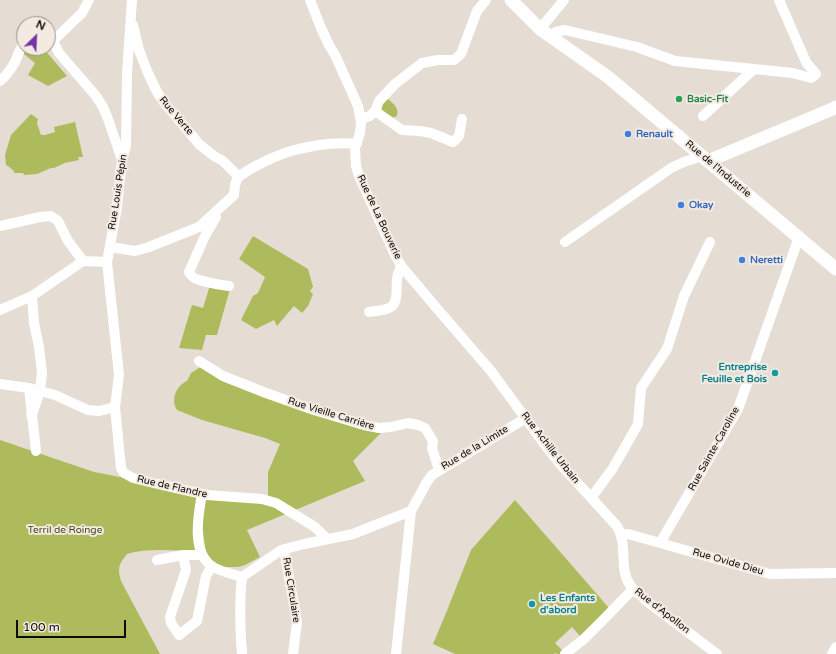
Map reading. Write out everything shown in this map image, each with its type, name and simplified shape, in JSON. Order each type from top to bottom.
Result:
[{"type":"main road","name":"Rue de l'Industrie","points":[[511,0],[545,32],[608,77],[836,269]]},
{"type":"main road","points":[[705,159],[836,107]]},
{"type":"street","points":[[56,36],[82,13],[88,0]]},
{"type":"street","name":"Rue Louis Pépin","points":[[107,262],[117,207],[122,160],[126,146],[127,73],[132,0]]},
{"type":"street","name":"Rue de La Bouverie","points":[[310,0],[321,28],[357,102],[361,119],[361,129],[355,155],[358,172],[392,250],[402,267],[481,359]]},
{"type":"street","points":[[361,119],[367,117],[375,111],[380,101],[395,84],[422,63],[438,60],[454,60],[461,54],[477,12],[486,0]]},
{"type":"street","points":[[545,32],[564,0]]},
{"type":"street","points":[[545,32],[565,30],[637,47],[675,60],[793,73],[812,78],[816,74],[806,62],[779,0]]},
{"type":"street","name":"Rue Verte","points":[[130,16],[139,50],[156,92],[199,144],[223,161],[239,177]]},
{"type":"street","points":[[56,48],[96,96],[103,107],[122,160]]},
{"type":"street","points":[[0,81],[15,62],[17,56]]},
{"type":"street","points":[[703,116],[754,68]]},
{"type":"street","points":[[375,111],[402,130],[431,133],[453,142],[459,136],[462,119]]},
{"type":"street","points":[[110,247],[135,250],[149,247],[199,227],[234,195],[235,183],[239,177],[245,172],[276,156],[314,146],[338,143],[357,144]]},
{"type":"street","points":[[565,242],[671,168],[684,162],[705,159]]},
{"type":"street","points":[[222,207],[205,236],[190,272],[191,276],[194,278],[229,286]]},
{"type":"street","points":[[0,226],[51,216],[58,221],[68,241],[83,261]]},
{"type":"street","name":"Rue Sainte-Caroline","points":[[660,543],[738,409],[799,237]]},
{"type":"street","points":[[591,498],[613,468],[638,424],[642,388],[667,349],[684,296],[710,242]]},
{"type":"street","points":[[0,310],[32,296],[83,261],[107,262]]},
{"type":"street","name":"Rue de Flandre","points":[[107,262],[119,375],[115,407],[121,468],[124,473],[139,480],[202,494],[262,499],[276,503],[315,527],[327,539]]},
{"type":"street","points":[[369,312],[389,308],[394,304],[396,298],[397,275],[398,271],[402,267]]},
{"type":"street","points":[[31,415],[34,412],[42,392],[42,373],[39,346],[34,323],[32,296]]},
{"type":"street","name":"Rue Achille Urbain","points":[[481,359],[562,466],[616,525],[621,534]]},
{"type":"street","name":"Rue Vieille Carrière","points":[[199,361],[224,376],[266,394],[314,410],[379,428],[408,423],[425,428],[433,441],[432,448],[439,470]]},
{"type":"street","points":[[0,384],[29,388],[55,395],[88,410],[98,411],[115,407]]},
{"type":"street","points":[[29,388],[36,451]]},
{"type":"street","name":"Rue de la Limite","points":[[411,511],[432,475],[526,418]]},
{"type":"street","points":[[202,494],[198,534],[202,554],[212,566],[220,571],[242,577]]},
{"type":"street","points":[[242,654],[239,615],[242,577],[281,550],[353,534],[411,511],[396,654]]},
{"type":"street","name":"Rue Ovide Dieu","points":[[621,534],[628,534],[770,574],[836,573]]},
{"type":"street","name":"Rue d'Apollon","points":[[621,534],[626,575],[629,584],[645,600],[717,654]]},
{"type":"street","name":"Rue Circulaire","points":[[284,550],[297,622],[293,654]]},
{"type":"street","points":[[157,560],[182,555],[202,554]]},
{"type":"street","points":[[182,555],[186,570],[170,617],[171,623],[179,635],[197,621],[206,576],[212,566]]},
{"type":"street","points":[[566,653],[606,618],[633,589]]},
{"type":"street","points":[[832,654],[836,647]]},
{"type":"green space","points":[[26,56],[50,56],[67,76],[48,86],[28,75],[35,63]]},
{"type":"green space","points":[[388,99],[397,108],[397,116],[392,118],[382,110],[382,105]]},
{"type":"green space","points":[[31,114],[38,119],[37,123],[41,135],[55,132],[54,127],[75,122],[83,157],[78,157],[79,160],[65,163],[37,174],[24,175],[23,173],[14,173],[9,166],[6,165],[5,155],[11,135]]},
{"type":"green space","points":[[253,236],[308,269],[313,287],[310,291],[313,294],[308,306],[302,313],[294,306],[277,326],[274,320],[256,329],[241,320],[253,296],[258,293],[265,277],[239,259]]},
{"type":"green space","points":[[210,285],[230,289],[217,335],[206,335],[202,350],[179,348],[192,305],[203,308]]},
{"type":"green space","name":"Terril de Roinge","points":[[205,364],[217,374],[384,430],[353,461],[365,481],[247,530],[260,557],[245,565],[238,567],[223,567],[213,562],[206,554],[200,509],[204,552],[155,550],[127,554],[120,566],[119,573],[121,581],[160,654],[0,654],[0,440],[94,472],[162,485],[268,501],[268,472],[280,444],[265,438],[202,420],[177,410],[175,406],[174,397],[180,386],[187,381],[191,373]]},
{"type":"green space","points":[[515,500],[609,608],[580,636],[572,627],[555,643],[563,651],[560,654],[455,654],[433,644],[471,550]]},
{"type":"place","name":"Basic-Fit","points":[[679,99]]},
{"type":"place","name":"Renault","points":[[628,134]]},
{"type":"place","name":"Okay","points":[[681,205]]},
{"type":"place","name":"Neretti","points":[[742,260]]},
{"type":"place","name":"Entreprise Feuille et Bois","points":[[775,373]]},
{"type":"place","name":"Les Enfants d'abord","points":[[532,604]]}]
